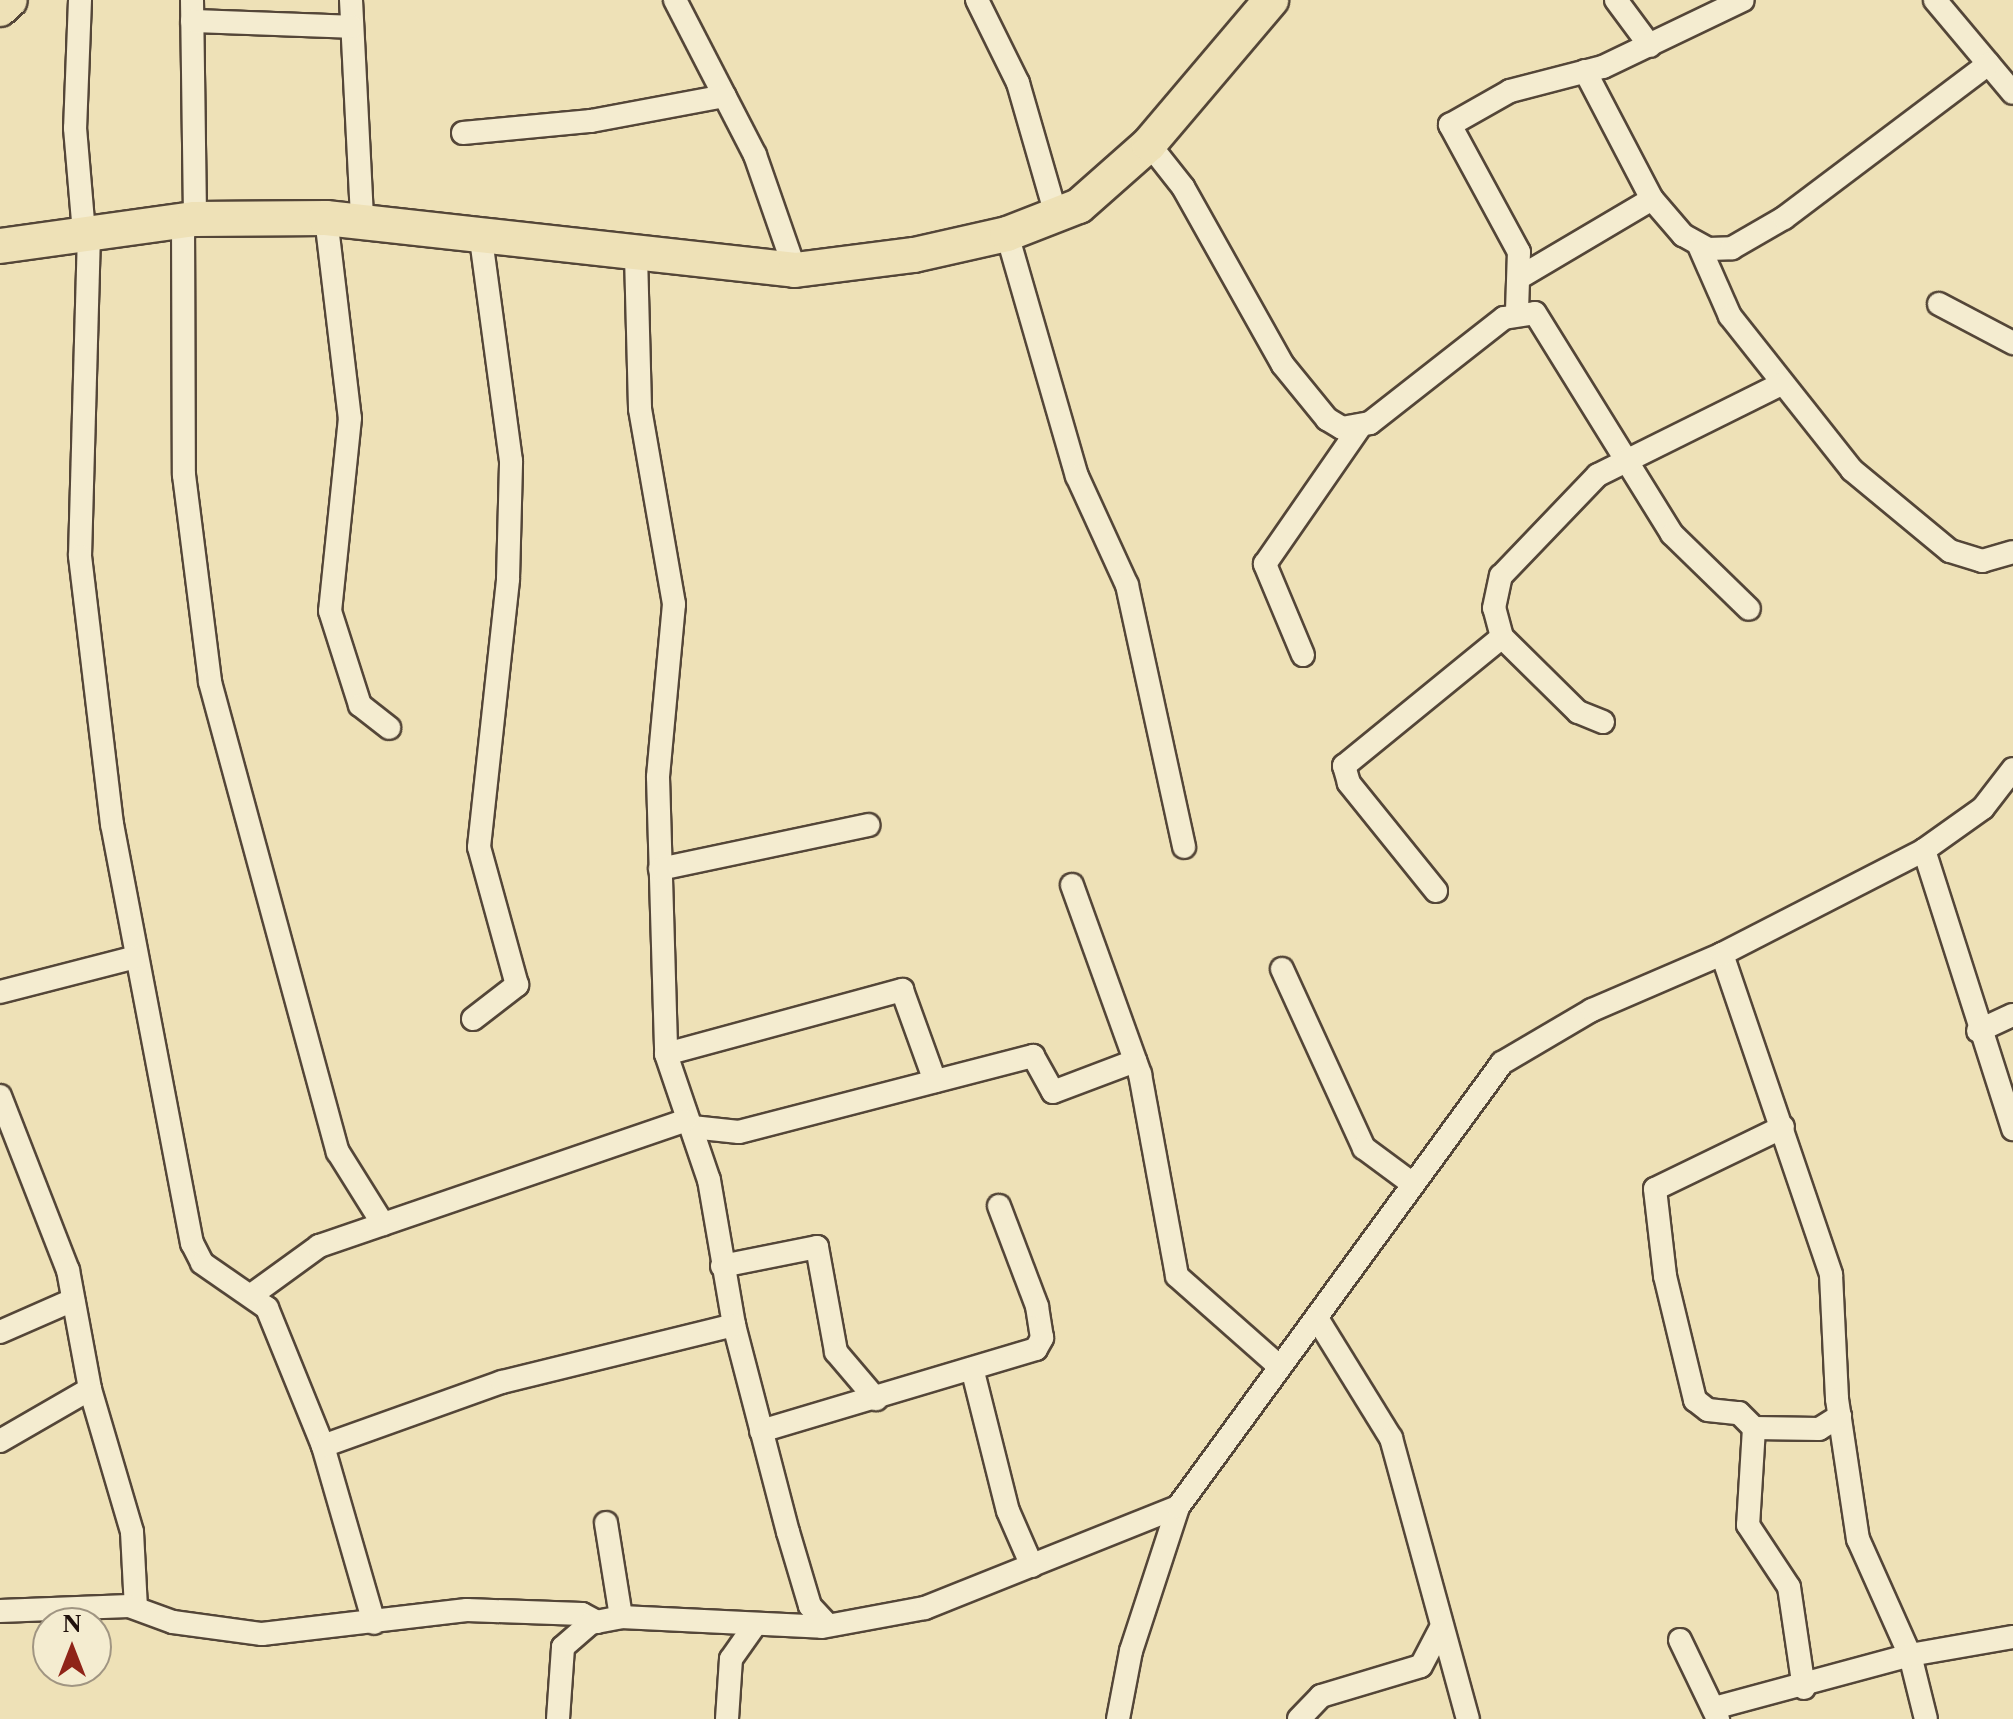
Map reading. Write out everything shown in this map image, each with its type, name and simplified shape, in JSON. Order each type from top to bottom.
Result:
[{"type":"main road","points":[[0,9],[10,0]]},
{"type":"main road","points":[[0,246],[189,220],[362,218],[480,231],[636,255],[795,270],[1007,234],[1079,206],[1149,144],[1271,0]]},
{"type":"street","points":[[80,0],[75,128],[86,234],[80,556],[112,824],[136,957],[196,1255],[253,1294],[267,1308],[323,1446],[374,1623]]},
{"type":"street","points":[[351,0],[362,218]]},
{"type":"street","points":[[675,0],[755,155],[795,270]]},
{"type":"street","points":[[1616,0],[1650,46]]},
{"type":"street","points":[[1303,655],[1265,564],[1360,427],[1517,311],[1522,276],[1512,235],[1450,125],[1510,91],[1585,71],[1650,46],[1743,0]]},
{"type":"street","points":[[1935,0],[2013,93]]},
{"type":"street","points":[[990,2],[1018,83],[1056,215]]},
{"type":"street","points":[[352,27],[192,10],[184,475],[207,668],[271,927],[323,1082],[338,1152],[383,1224]]},
{"type":"street","points":[[1700,248],[1732,248],[1784,218],[1988,64]]},
{"type":"street","points":[[1585,71],[1652,199],[1700,248],[1730,316],[1852,470],[1950,551],[1982,561],[2013,552]]},
{"type":"street","points":[[463,133],[603,120],[725,96]]},
{"type":"street","points":[[1149,144],[1183,187],[1304,394],[1327,419],[1360,427]]},
{"type":"street","points":[[1522,276],[1652,199]]},
{"type":"street","points":[[326,218],[350,418],[330,611],[360,705],[389,728]]},
{"type":"street","points":[[473,1019],[517,985],[479,847],[508,579],[511,461],[480,231]]},
{"type":"street","points":[[1007,234],[1077,476],[1127,585],[1184,847]]},
{"type":"street","points":[[636,255],[640,409],[674,604],[659,731],[666,1054],[688,1124],[806,1616]]},
{"type":"street","points":[[1939,304],[2013,343]]},
{"type":"street","points":[[1517,311],[1542,320],[1672,534],[1749,609]]},
{"type":"street","points":[[1603,722],[1578,712],[1502,637],[1494,592],[1510,562],[1562,504],[1625,459],[1781,384]]},
{"type":"street","points":[[1436,891],[1349,783],[1344,766],[1502,637]]},
{"type":"street","points":[[1118,1719],[1131,1651],[1178,1507],[1318,1320],[1410,1182],[1502,1063],[1592,1010],[1722,954],[1924,850],[1983,808],[2013,769]]},
{"type":"street","points":[[660,869],[868,825]]},
{"type":"street","points":[[1924,850],[1978,1031],[2013,1129]]},
{"type":"street","points":[[1072,885],[1135,1061],[1158,1144],[1177,1276],[1280,1367]]},
{"type":"street","points":[[1722,954],[1831,1275],[1840,1416],[1858,1539],[1910,1655],[1926,1719]]},
{"type":"street","points":[[0,992],[136,957]]},
{"type":"street","points":[[1282,969],[1364,1148],[1410,1182]]},
{"type":"street","points":[[666,1054],[902,990],[935,1081]]},
{"type":"street","points":[[1978,1031],[2013,1015]]},
{"type":"street","points":[[253,1294],[319,1246],[688,1124],[739,1132],[1033,1056],[1048,1087],[1058,1092],[1135,1061]]},
{"type":"street","points":[[0,1096],[61,1248],[90,1389],[132,1532],[136,1608]]},
{"type":"street","points":[[1783,1127],[1655,1189],[1665,1276],[1690,1389],[1708,1410],[1739,1413],[1754,1428],[1819,1429],[1840,1416]]},
{"type":"street","points":[[761,1431],[973,1372],[1036,1349],[1042,1338],[999,1206]]},
{"type":"street","points":[[722,1266],[817,1247],[836,1352],[876,1399]]},
{"type":"street","points":[[0,1332],[73,1300]]},
{"type":"street","points":[[1318,1320],[1391,1438],[1468,1719]]},
{"type":"street","points":[[323,1446],[502,1382],[734,1325]]},
{"type":"street","points":[[973,1372],[1008,1511],[1032,1566]]},
{"type":"street","points":[[0,1441],[90,1389]]},
{"type":"street","points":[[1754,1428],[1748,1525],[1789,1587],[1804,1688]]},
{"type":"street","points":[[567,1643],[597,1622],[621,1617],[755,1625],[806,1616],[828,1625],[925,1608],[1178,1507]]},
{"type":"street","points":[[606,1523],[621,1617]]},
{"type":"street","points":[[0,1611],[136,1608],[173,1622],[262,1634],[467,1610],[560,1613],[597,1622]]},
{"type":"street","points":[[558,1719],[567,1643],[560,1613]]},
{"type":"street","points":[[727,1719],[731,1659],[755,1625]]},
{"type":"street","points":[[1299,1719],[1321,1696],[1421,1666],[1442,1626]]},
{"type":"street","points":[[1680,1640],[1716,1713],[1910,1655],[2013,1637]]}]
